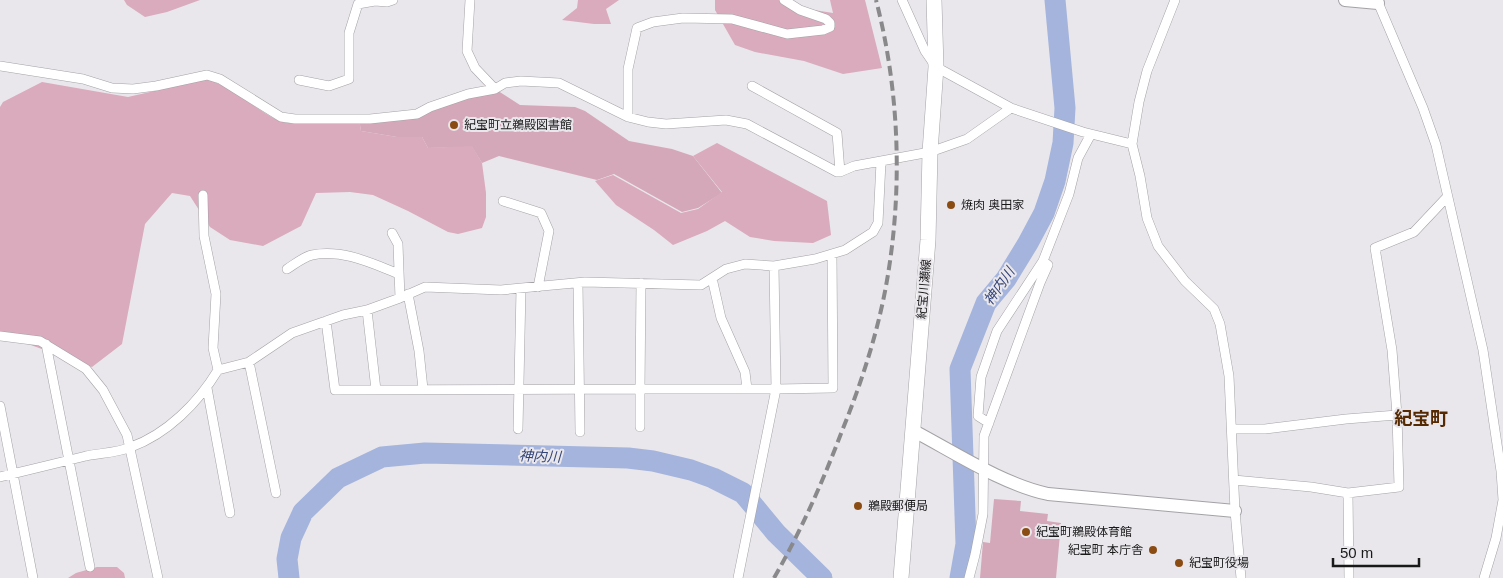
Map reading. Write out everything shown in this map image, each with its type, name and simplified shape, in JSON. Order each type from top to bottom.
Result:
[{"type":"main road","name":"紀宝川瀬線","points":[[901,578],[928,240],[930,152],[936,67],[934,0]]},
{"type":"street","points":[[299,80],[330,86],[349,79],[349,33],[358,4],[393,0]]},
{"type":"street","points":[[470,0],[467,51],[475,68],[495,89]]},
{"type":"street","points":[[628,118],[628,69],[637,28],[653,22],[682,18],[732,19],[787,34],[824,30],[830,27],[830,23],[826,19],[800,10],[784,0]]},
{"type":"street","points":[[902,0],[925,51],[936,67],[1011,108],[1087,133],[1132,144]]},
{"type":"street","points":[[1175,0],[1147,71],[1139,102],[1132,144],[1147,218],[1158,246],[1185,281],[1214,309],[1220,324],[1229,376],[1235,511],[1241,578]]},
{"type":"street","points":[[1345,0],[1377,2],[1423,108],[1436,145],[1483,350],[1500,471],[1503,500],[1496,538],[1484,578]]},
{"type":"street","points":[[0,66],[83,79],[112,88],[133,89],[207,75],[220,79],[280,117],[295,119],[370,119],[417,114],[430,107],[468,94],[495,89],[505,83],[521,80],[559,83],[628,118],[666,124],[726,120],[747,124],[837,172],[854,166],[930,152],[967,139],[1011,108]]},
{"type":"street","points":[[752,86],[837,132],[840,172]]},
{"type":"street","points":[[988,423],[978,416],[981,377],[997,331],[1044,261],[1069,194],[1078,158],[1087,133]]},
{"type":"street","points":[[0,476],[130,448],[163,431],[207,388],[218,370],[249,362],[292,332],[343,315],[368,310],[425,287],[501,290],[578,283],[701,285],[726,270],[745,264],[774,266],[815,259],[845,250],[873,232],[878,222],[881,162]]},
{"type":"street","points":[[203,195],[204,236],[216,294],[213,348],[218,370]]},
{"type":"street","points":[[1234,480],[1311,487],[1348,493],[1399,487],[1398,416],[1392,350],[1375,248],[1414,232],[1447,197]]},
{"type":"street","points":[[503,201],[541,212],[549,232],[538,287]]},
{"type":"street","points":[[392,233],[398,244],[399,274],[419,352],[423,390]]},
{"type":"street","points":[[288,268],[310,255],[330,254],[359,258],[399,274]]},
{"type":"street","points":[[326,321],[335,390],[776,390],[833,388],[832,254]]},
{"type":"street","points":[[969,578],[983,514],[984,436],[1048,264],[1044,261]]},
{"type":"street","points":[[738,578],[776,390],[774,266]]},
{"type":"street","points":[[712,278],[721,318],[745,372],[747,389]]},
{"type":"street","points":[[578,283],[580,432]]},
{"type":"street","points":[[640,427],[642,283]]},
{"type":"street","points":[[518,429],[521,289]]},
{"type":"street","points":[[368,310],[376,390]]},
{"type":"street","points":[[0,336],[40,341],[46,344],[86,369],[103,390],[127,435],[158,578]]},
{"type":"street","points":[[46,344],[90,567]]},
{"type":"street","points":[[249,362],[276,493]]},
{"type":"street","points":[[207,388],[230,514]]},
{"type":"street","points":[[0,406],[32,578]]},
{"type":"street","points":[[1232,429],[1265,429],[1346,419],[1398,416]]},
{"type":"street","points":[[912,430],[984,469],[1034,491],[1048,494],[1235,511]]},
{"type":"street","points":[[1348,493],[1349,578]]},
{"type":"shaded area","points":[[124,0],[200,0],[167,12],[145,17],[127,5]]},
{"type":"shaded area","points":[[578,0],[619,0],[606,9],[611,24],[562,20],[577,8]]},
{"type":"shaded area","points":[[715,0],[785,0],[795,7],[833,13],[830,0],[865,0],[882,68],[843,74],[804,61],[755,52],[735,45],[715,10]]},
{"type":"shaded area","points":[[207,79],[235,93],[268,115],[284,122],[329,124],[359,122],[359,119],[361,131],[397,137],[422,137],[428,148],[472,146],[482,163],[486,193],[486,217],[482,228],[458,234],[448,232],[373,195],[350,192],[316,193],[301,226],[263,246],[230,240],[210,227],[190,196],[172,193],[145,224],[122,344],[92,367],[0,334],[0,107],[3,102],[42,82],[128,97]]},
{"type":"shaded area","points":[[495,89],[520,105],[575,107],[585,111],[629,141],[672,149],[693,156],[722,193],[698,208],[682,212],[614,174],[597,180],[499,156],[482,163],[472,147],[428,148],[422,137],[397,137],[361,131],[359,119],[414,114]]},
{"type":"shaded area","points":[[717,143],[827,201],[831,235],[813,243],[774,241],[750,237],[725,221],[707,231],[673,245],[616,205],[595,181],[613,175],[681,213],[698,209],[722,192],[693,156]]},
{"type":"shaded area","name":"紀宝町鵜殿体育館","points":[[994,499],[1021,501],[1020,511],[1048,514],[1047,521],[1061,523],[1056,578],[980,578],[983,542],[990,543]]},
{"type":"shaded area","points":[[97,567],[117,567],[124,573],[125,578],[68,578],[76,573]]},
{"type":"waterway","name":"神内川","points":[[960,578],[966,544],[960,369],[986,303],[1006,279],[1028,243],[1044,213],[1055,181],[1063,143],[1065,108],[1055,0]]},
{"type":"waterway","name":"神内川","points":[[289,578],[287,559],[291,538],[303,512],[338,478],[382,457],[425,453],[628,458],[653,461],[691,470],[713,478],[743,493],[776,533],[822,578]]},
{"type":"railway","points":[[774,578],[811,506],[849,413],[873,341],[886,286],[895,215],[896,143],[890,70],[876,0]]},
{"type":"place","name":"紀宝町立鵜殿図書館","points":[[454,125]]},
{"type":"place","name":"焼肉 奥田家","points":[[951,205]]},
{"type":"place","name":"鵜殿郵便局","points":[[858,506]]},
{"type":"place","name":"紀宝町鵜殿体育館","points":[[1026,532]]},
{"type":"place","name":"紀宝町 本庁舎","points":[[1153,550]]},
{"type":"place","name":"紀宝町役場","points":[[1179,563]]},
{"type":"district","name":"紀宝町","points":[[1421,419]]}]
